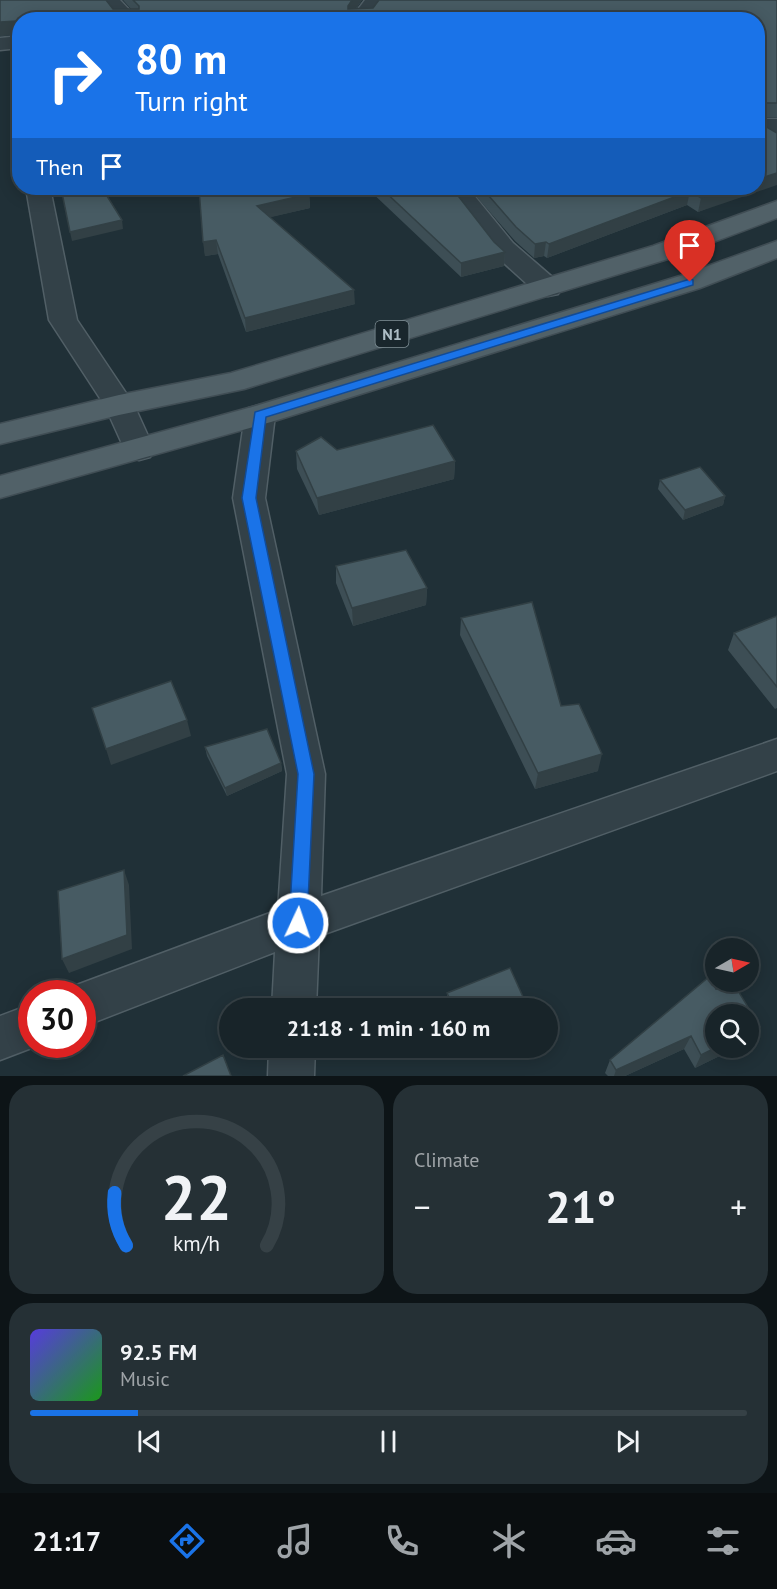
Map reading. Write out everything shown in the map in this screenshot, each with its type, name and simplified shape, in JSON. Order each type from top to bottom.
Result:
[{"type":"main road","name":"N1","points":[[0,434],[119,405],[234,382],[662,252],[777,209]]},
{"type":"main road","name":"N1","points":[[0,487],[260,415],[690,282],[777,249]]},
{"type":"street","points":[[109,0],[121,12]]},
{"type":"street","points":[[366,12],[376,0]]},
{"type":"street","points":[[39,195],[63,320],[119,405],[139,449]]},
{"type":"street","points":[[461,195],[504,249],[548,288]]},
{"type":"street","points":[[260,415],[249,498],[306,774],[294,998]]},
{"type":"street","points":[[96,1000],[298,923],[777,755]]},
{"type":"street","points":[[0,1038],[18,1031]]},
{"type":"street","points":[[291,1076],[292,1058]]},
{"type":"building","points":[[0,0],[106,0],[113,9],[139,9],[133,0],[352,0],[348,9],[373,8],[379,0],[777,0],[777,103],[765,103],[765,12],[12,12],[12,21],[0,22]]},
{"type":"building","points":[[765,126],[777,133],[777,173],[765,177]]},
{"type":"building","points":[[62,195],[106,195],[122,220],[70,232]]},
{"type":"building","points":[[200,195],[305,195],[257,206],[354,290],[245,318],[216,240],[203,242]]},
{"type":"building","points":[[388,195],[457,195],[494,242],[505,252],[461,263]]},
{"type":"building","points":[[488,195],[679,195],[549,244],[546,242],[535,244],[516,227]]},
{"type":"building","points":[[433,425],[455,461],[317,498],[296,451],[321,437],[337,450]]},
{"type":"building","points":[[700,467],[725,496],[685,510],[660,480]]},
{"type":"building","points":[[406,550],[427,588],[352,608],[336,566]]},
{"type":"building","points":[[532,602],[561,706],[579,704],[602,754],[538,773],[461,618]]},
{"type":"building","points":[[777,616],[777,687],[734,633]]},
{"type":"building","points":[[171,681],[187,720],[106,749],[92,708]]},
{"type":"building","points":[[267,729],[281,763],[225,788],[205,747]]},
{"type":"building","points":[[124,870],[127,935],[62,959],[58,891]]},
{"type":"building","points":[[510,968],[524,998],[449,998],[447,993]]},
{"type":"building","points":[[705,980],[705,992],[739,992],[746,1004],[705,1004],[705,1053],[701,1055],[691,1036],[616,1070],[610,1060]]},
{"type":"building","points":[[219,1057],[224,1058],[231,1076],[183,1076]]},
{"type":"route","points":[[298,923],[306,774],[249,498],[260,415],[690,282]]}]
